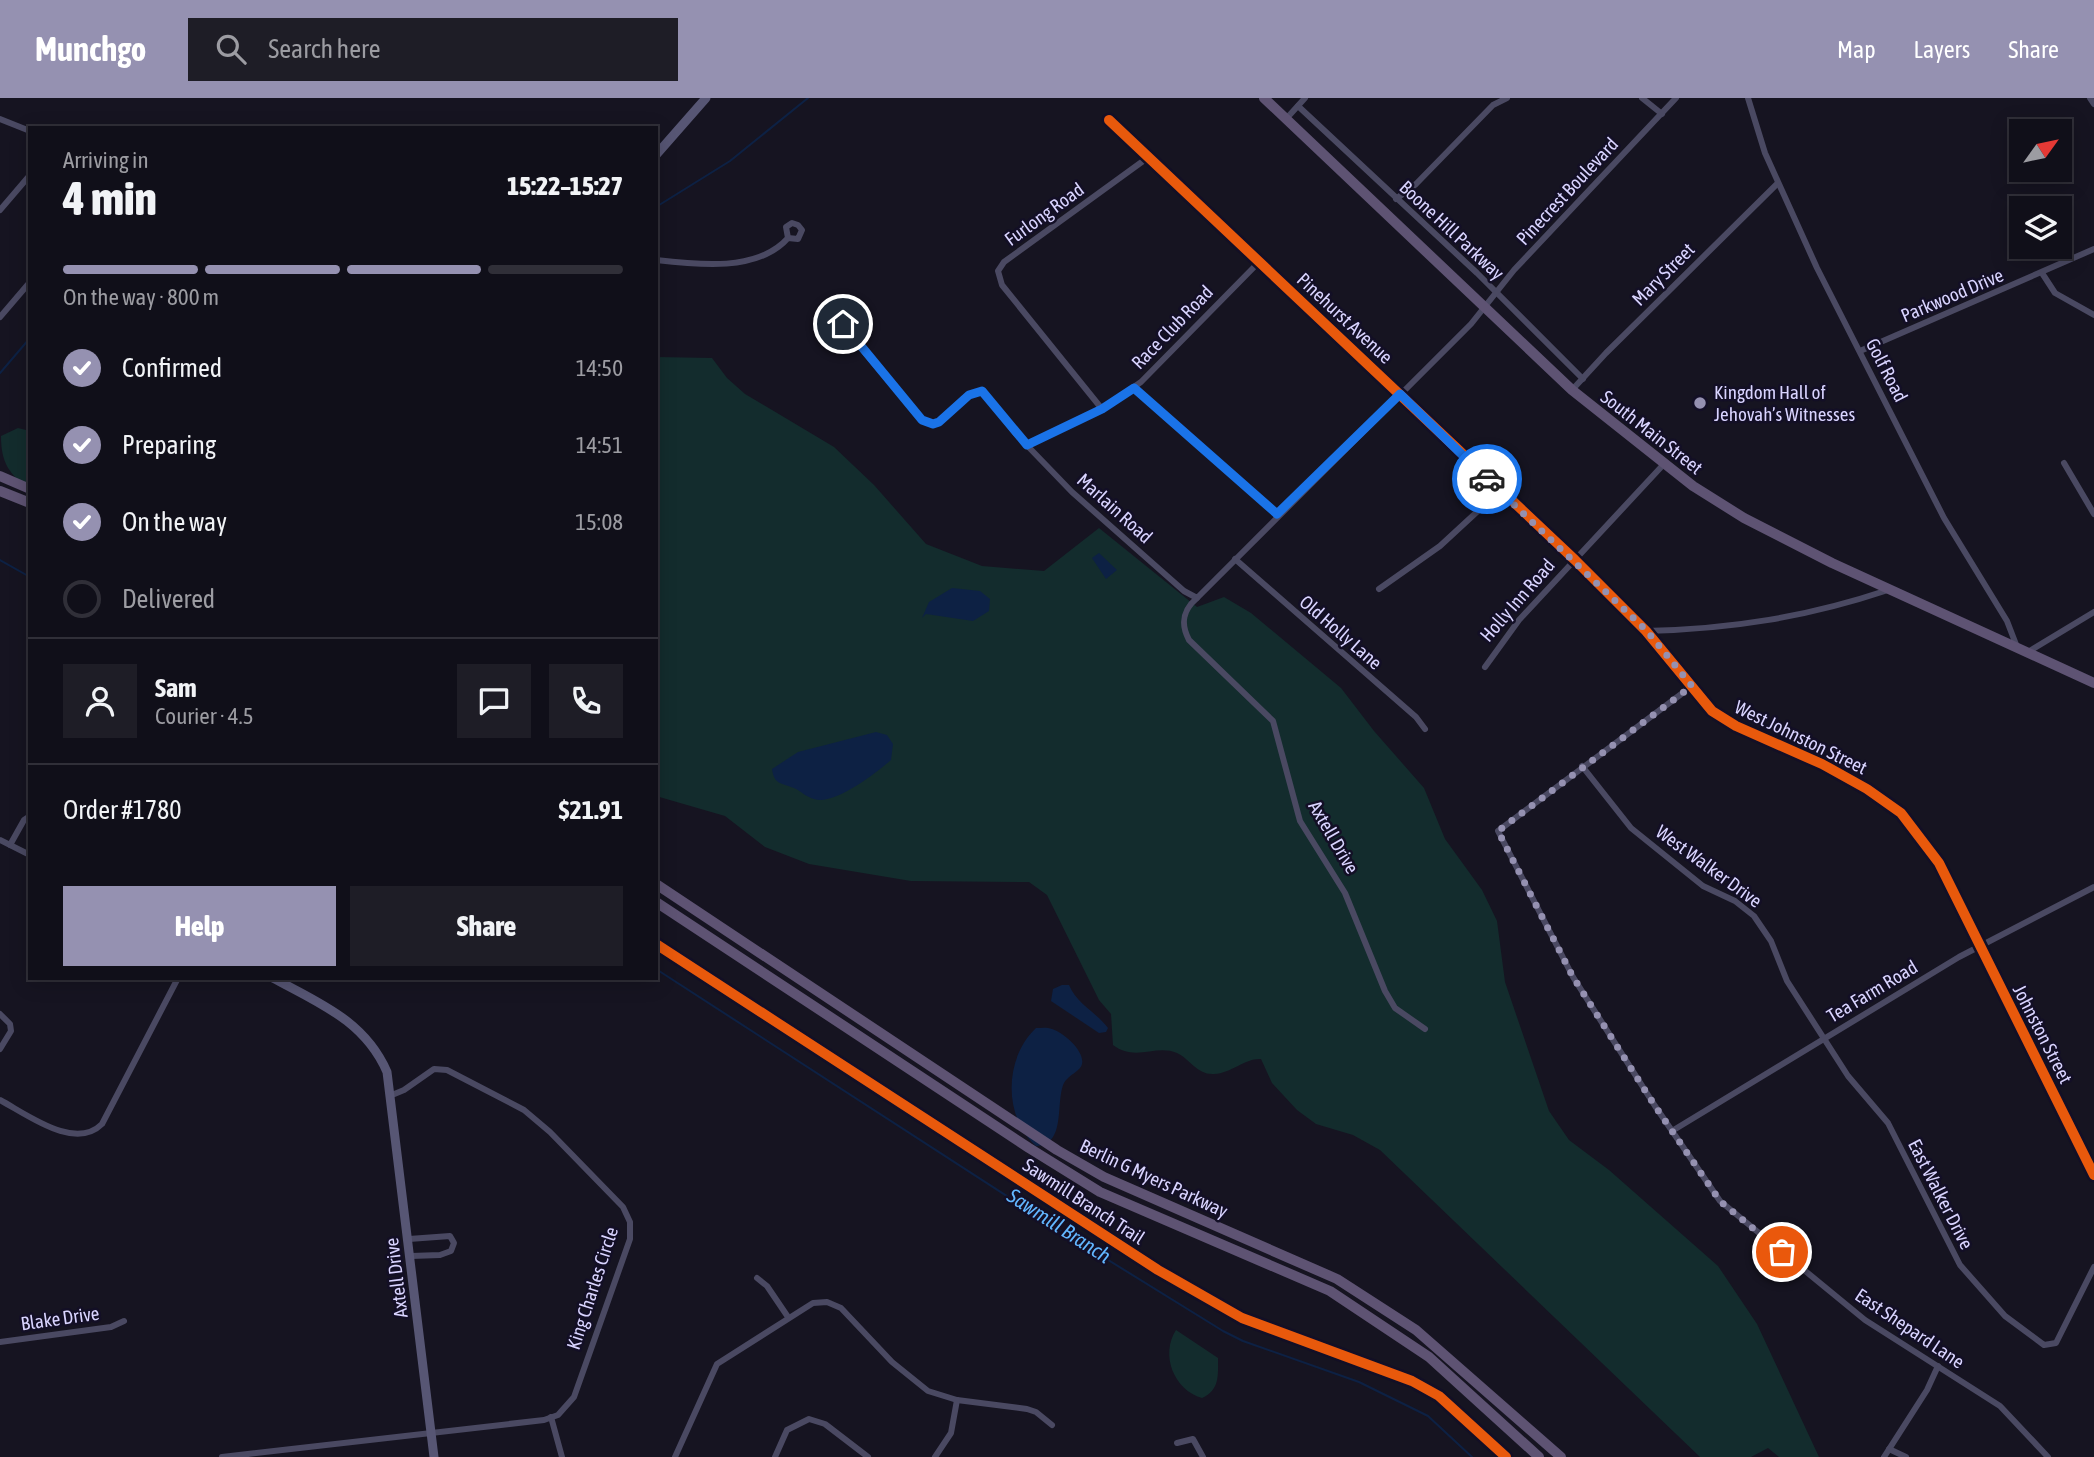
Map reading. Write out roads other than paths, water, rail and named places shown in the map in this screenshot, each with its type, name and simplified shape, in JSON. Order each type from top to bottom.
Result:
[{"type":"main road","name":"South Main Street","points":[[1264,98],[1572,390],[1663,465],[1744,518],[2094,683]]},
{"type":"main road","points":[[0,477],[28,488]]},
{"type":"main road","points":[[0,491],[28,502]]},
{"type":"main road","name":"Berlin G Myers Parkway","points":[[658,885],[1057,1150],[1104,1177],[1337,1279],[1416,1330],[1561,1457]]},
{"type":"main road","name":"Berlin G Myers Parkway","points":[[658,903],[1100,1192],[1330,1291],[1429,1357],[1539,1457]]},
{"type":"main road","points":[[917,1074],[926,1061]]},
{"type":"street","points":[[658,153],[706,98]]},
{"type":"street","points":[[1286,119],[1305,98]]},
{"type":"street","points":[[1396,199],[1416,184],[1493,105],[1507,98]]},
{"type":"street","points":[[1642,98],[1662,114]]},
{"type":"street","name":"Pinecrest Boulevard","points":[[1197,598],[1484,307],[1495,291],[1676,98]]},
{"type":"street","name":"Golf Road","points":[[1748,98],[1758,135],[1778,183],[1860,351],[1944,518],[2023,650]]},
{"type":"street","points":[[2090,98],[2094,104]]},
{"type":"street","name":"Boone Hill Parkway","points":[[1298,106],[1495,291],[1583,379]]},
{"type":"street","points":[[0,119],[28,130]]},
{"type":"street","name":"Pinehurst Avenue","points":[[1109,120],[1150,156],[1647,631]]},
{"type":"street","name":"Furlong Road","points":[[1102,409],[1002,285],[998,271],[1004,262],[1150,156]]},
{"type":"street","points":[[0,209],[28,176]]},
{"type":"street","name":"Mary Street","points":[[1572,390],[1778,183]]},
{"type":"street","points":[[658,260],[696,263],[755,260],[773,253],[788,239]]},
{"type":"street","name":"Parkwood Drive","points":[[1860,351],[2094,249]]},
{"type":"street","name":"Race Club Road","points":[[1027,445],[1102,409],[1134,388],[1260,261]]},
{"type":"street","points":[[2042,273],[2055,293],[2094,315]]},
{"type":"street","points":[[0,317],[28,284]]},
{"type":"street","name":"Marlain Road","points":[[838,321],[922,420],[933,424],[939,422],[969,395],[982,391],[1027,445],[1072,492],[1184,591],[1197,598]]},
{"type":"street","points":[[1134,388],[1277,514]]},
{"type":"street","points":[[2064,463],[2094,514]]},
{"type":"street","name":"Holly Inn Road","points":[[1485,667],[1519,620],[1663,465]]},
{"type":"street","points":[[1379,589],[1440,545],[1492,498],[1496,487]]},
{"type":"street","name":"Old Holly Lane","points":[[1236,559],[1416,717],[1425,729]]},
{"type":"street","points":[[1647,631],[1695,630],[1776,621],[1890,589]]},
{"type":"street","name":"Axtell Drive","points":[[1197,598],[1185,613],[1183,625],[1189,640],[1273,720],[1280,736],[1300,821],[1345,893],[1395,1008],[1425,1029]]},
{"type":"street","points":[[2023,650],[2094,612]]},
{"type":"street","name":"West Johnston Street","points":[[1647,631],[1712,710],[1727,722],[1822,764],[1867,789],[1901,813],[1939,863],[1979,947]]},
{"type":"street","points":[[1582,766],[1692,686]]},
{"type":"street","name":"East Shepard Lane","points":[[1582,766],[1498,831],[1573,977],[1672,1131],[1720,1201],[1865,1320],[2000,1406],[2048,1457]]},
{"type":"street","name":"West Walker Drive","points":[[1582,766],[1631,828],[1703,886],[1735,901],[1754,916],[1771,941],[1787,981],[1825,1038]]},
{"type":"street","points":[[10,845],[28,817]]},
{"type":"street","points":[[0,840],[28,854]]},
{"type":"street","name":"Tea Farm Road","points":[[1672,1131],[1979,947],[2094,887]]},
{"type":"street","name":"Johnston Street","points":[[1979,947],[2094,1175]]},
{"type":"street","points":[[0,1100],[64,1132],[78,1136],[92,1133],[103,1124],[177,980]]},
{"type":"street","points":[[277,980],[339,1013],[358,1028],[383,1062],[392,1095]]},
{"type":"street","points":[[0,1014],[7,1020],[11,1031],[0,1049]]},
{"type":"street","name":"East Walker Drive","points":[[1825,1038],[1848,1076],[1888,1123],[1959,1265],[2005,1316],[2049,1346],[2059,1340],[2094,1267]]},
{"type":"street","name":"King Charles Circle","points":[[392,1095],[434,1069],[440,1068],[467,1080],[533,1117],[623,1207],[631,1231],[617,1278],[574,1397],[564,1410],[551,1417]]},
{"type":"street","name":"Axtell Drive","points":[[392,1095],[434,1457]]},
{"type":"street","points":[[409,1239],[450,1236],[454,1243],[451,1251],[444,1254],[411,1256]]},
{"type":"street","points":[[757,1278],[767,1286],[788,1317]]},
{"type":"street","points":[[675,1457],[707,1380],[717,1364],[813,1303],[834,1304],[909,1378],[928,1391],[957,1400],[1027,1409],[1052,1425]]},
{"type":"street","name":"Blake Drive","points":[[0,1342],[111,1326],[124,1321]]},
{"type":"street","points":[[1884,1457],[1927,1390],[1938,1366]]},
{"type":"street","points":[[935,1457],[951,1433],[957,1400]]},
{"type":"street","points":[[222,1457],[551,1417],[562,1457]]},
{"type":"street","points":[[775,1457],[787,1430],[809,1419],[825,1424],[868,1457]]},
{"type":"street","points":[[1177,1443],[1193,1439],[1203,1457]]},
{"type":"street","points":[[1889,1449],[1906,1457]]},
{"type":"water","points":[[1099,553],[1117,570],[1106,579],[1092,558]]},
{"type":"water","points":[[952,588],[980,591],[990,599],[989,611],[973,621],[926,614],[922,618],[929,602]]},
{"type":"water","points":[[876,732],[887,735],[893,744],[891,760],[843,793],[832,798],[814,799],[779,783],[775,778],[772,769],[798,752]]},
{"type":"water","points":[[1069,985],[1072,992],[1108,1028],[1106,1032],[1099,1033],[1051,1001],[1053,989]]},
{"type":"water","points":[[1036,1028],[1050,1028],[1062,1034],[1077,1048],[1082,1064],[1064,1083],[1056,1131],[1046,1144],[1036,1146],[1025,1134],[1018,1120],[1012,1087],[1018,1055],[1025,1040]]},
{"type":"waterway","points":[[658,206],[730,161],[808,98]]},
{"type":"waterway","points":[[0,373],[28,340]]},
{"type":"waterway","name":"Sawmill Branch","points":[[0,560],[28,576]]},
{"type":"waterway","name":"Sawmill Branch","points":[[658,970],[1050,1224],[1223,1331],[1243,1341],[1359,1382],[1428,1416],[1472,1457]]},
{"type":"place","name":"Kingdom Hall of Jehovah’s Witnesses","points":[[1700,403]]}]
